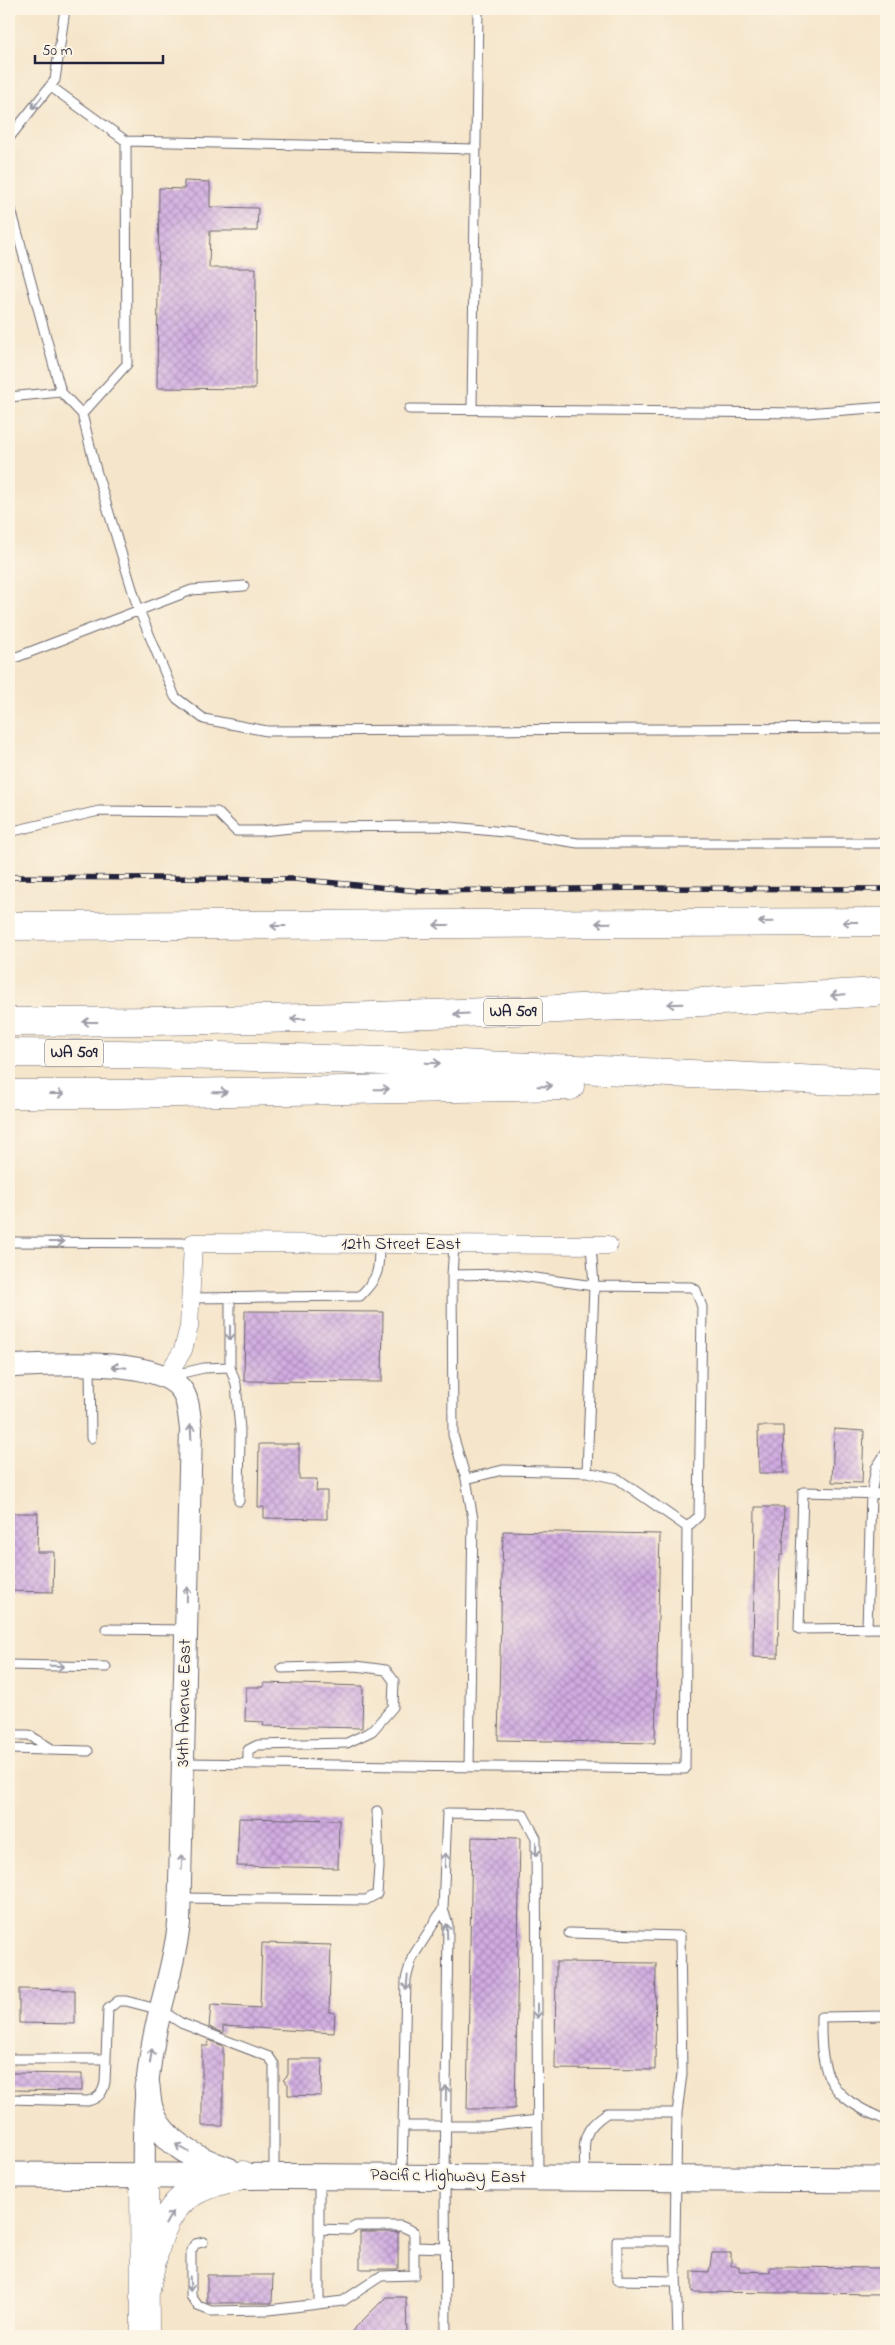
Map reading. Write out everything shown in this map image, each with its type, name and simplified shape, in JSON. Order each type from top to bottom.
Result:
[{"type":"highway","points":[[9,926],[886,922]]},
{"type":"highway","name":"WA 509","points":[[9,1022],[138,1022],[425,1016],[778,1000],[886,991]]},
{"type":"highway","name":"WA 509","points":[[9,1053],[139,1054],[469,1064],[886,1083]]},
{"type":"highway","points":[[9,1094],[118,1094],[554,1086],[886,1088]]},
{"type":"highway","points":[[144,2174],[145,2336]]},
{"type":"highway","points":[[144,2297],[161,2231],[172,2212],[187,2196],[211,2183],[242,2175]]},
{"type":"main road","points":[[146,2086],[151,2112],[158,2126],[173,2143],[214,2165],[242,2175]]},
{"type":"main road","name":"Pacific Highway East","points":[[9,2175],[144,2174],[886,2180]]},
{"type":"street","name":"12th Street East","points":[[193,1243],[379,1246],[608,1245]]},
{"type":"street","points":[[9,1366],[90,1365],[148,1370],[166,1377],[183,1350],[189,1327],[193,1243]]},
{"type":"street","name":"34th Avenue East","points":[[144,2174],[146,2086],[153,2042],[176,1948],[180,1898],[185,1763],[191,1429],[188,1406],[181,1389],[166,1377]]},
{"type":"lane","points":[[9,138],[55,80],[65,9]]},
{"type":"lane","points":[[472,408],[478,9]]},
{"type":"lane","points":[[50,86],[126,141],[475,149]]},
{"type":"lane","points":[[82,414],[127,364],[126,141]]},
{"type":"lane","points":[[9,202],[61,392],[82,414],[96,470],[140,610],[175,697],[204,719],[267,731],[886,728]]},
{"type":"lane","points":[[9,397],[61,392]]},
{"type":"lane","points":[[409,409],[472,408],[806,414],[886,407]]},
{"type":"lane","points":[[9,660],[192,590],[244,586]]},
{"type":"lane","points":[[9,832],[99,811],[217,812],[236,832],[261,832],[302,827],[441,826],[578,843],[886,843]]},
{"type":"lane","points":[[9,1242],[193,1243]]},
{"type":"lane","points":[[454,1245],[452,1275],[453,1434],[466,1479],[473,1519],[469,1767]]},
{"type":"lane","points":[[587,1472],[594,1286],[590,1245]]},
{"type":"lane","points":[[190,1298],[360,1296],[374,1283],[379,1271],[379,1246]]},
{"type":"lane","points":[[185,1763],[685,1769],[686,1527],[699,1516],[702,1307],[696,1290],[691,1287],[594,1286],[506,1274],[452,1275]]},
{"type":"lane","points":[[230,1298],[230,1367],[236,1384],[239,1416],[239,1501]]},
{"type":"lane","points":[[90,1365],[91,1438]]},
{"type":"lane","points":[[166,1377],[204,1368],[230,1367]]},
{"type":"lane","points":[[867,1628],[871,1494],[876,1468],[886,1453]]},
{"type":"lane","points":[[466,1479],[502,1470],[587,1472],[618,1479],[686,1527]]},
{"type":"lane","points":[[886,1494],[803,1492],[799,1629],[886,1628]]},
{"type":"lane","points":[[106,1629],[186,1630]]},
{"type":"lane","points":[[9,1665],[106,1667]]},
{"type":"lane","points":[[248,1764],[248,1750],[258,1745],[347,1743],[372,1731],[393,1707],[394,1681],[386,1670],[356,1666],[282,1668]]},
{"type":"lane","points":[[9,1735],[29,1735],[54,1750]]},
{"type":"lane","points":[[9,1749],[88,1751]]},
{"type":"lane","points":[[180,1898],[366,1900],[377,1894],[379,1867],[378,1811]]},
{"type":"lane","points":[[446,2336],[445,2177],[448,1925],[443,1909],[447,1813],[524,1814],[536,1838],[538,2178]]},
{"type":"lane","points":[[402,2177],[406,1979],[412,1958],[443,1909]]},
{"type":"lane","points":[[569,1932],[680,1936],[682,2074],[677,2113],[674,2241],[678,2336]]},
{"type":"lane","points":[[9,2100],[88,2101],[95,2099],[104,2090],[106,2016],[112,2004],[126,2001],[161,2010],[181,2023],[270,2057],[274,2064],[274,2175]]},
{"type":"lane","points":[[886,2016],[821,2016],[820,2048],[829,2077],[840,2095],[868,2112],[886,2120]]},
{"type":"lane","points":[[9,2059],[105,2059]]},
{"type":"lane","points":[[585,2178],[584,2140],[588,2128],[598,2119],[607,2113],[677,2113]]},
{"type":"lane","points":[[403,2126],[486,2126],[538,2120]]},
{"type":"lane","points":[[318,2303],[319,2176]]},
{"type":"lane","points":[[202,2242],[195,2244],[190,2251],[191,2296],[198,2306],[211,2311],[243,2312],[343,2301],[380,2276],[414,2274],[414,2232],[401,2226],[356,2226],[349,2230],[319,2229]]},
{"type":"lane","points":[[674,2241],[617,2241],[617,2280],[676,2281]]},
{"type":"lane","points":[[414,2247],[446,2248]]},
{"type":"building","points":[[184,181],[210,182],[210,207],[258,208],[257,231],[210,231],[209,268],[256,268],[255,389],[157,388],[159,188],[184,189]]},
{"type":"building","points":[[245,1311],[383,1312],[382,1382],[244,1381]]},
{"type":"building","points":[[758,1426],[783,1426],[784,1473],[759,1473]]},
{"type":"building","points":[[834,1429],[864,1431],[862,1483],[832,1482]]},
{"type":"building","points":[[259,1444],[299,1444],[299,1479],[317,1479],[316,1491],[327,1491],[327,1519],[264,1518],[264,1507],[258,1507]]},
{"type":"building","points":[[755,1507],[784,1507],[783,1555],[780,1555],[778,1658],[753,1657]]},
{"type":"building","points":[[9,1513],[38,1513],[37,1552],[54,1552],[53,1592],[9,1591]]},
{"type":"building","points":[[503,1531],[660,1534],[655,1743],[498,1740]]},
{"type":"building","points":[[264,1683],[363,1686],[362,1728],[263,1726],[264,1722],[245,1721],[246,1687],[264,1687]]},
{"type":"building","points":[[239,1818],[339,1820],[338,1868],[237,1866]]},
{"type":"building","points":[[472,1837],[520,1838],[515,2109],[467,2109]]},
{"type":"building","points":[[262,1943],[331,1945],[329,2012],[335,2013],[334,2033],[223,2026],[223,2033],[209,2027],[211,2005],[260,2008]]},
{"type":"building","points":[[556,1962],[656,1963],[655,2070],[555,2069]]},
{"type":"building","points":[[19,1989],[75,1990],[75,2024],[19,2023]]},
{"type":"building","points":[[209,2040],[223,2046],[223,2126],[202,2126],[202,2046],[208,2046]]},
{"type":"building","points":[[288,2059],[322,2059],[321,2096],[288,2095],[288,2084],[283,2080],[288,2075]]},
{"type":"building","points":[[11,2073],[82,2074],[82,2091],[11,2090]]},
{"type":"building","points":[[360,2232],[398,2232],[398,2269],[360,2269]]},
{"type":"building","points":[[712,2253],[731,2253],[731,2266],[739,2266],[739,2271],[770,2272],[770,2267],[886,2268],[886,2294],[692,2292],[692,2271],[709,2272]]},
{"type":"building","points":[[207,2275],[273,2275],[272,2303],[207,2303]]},
{"type":"building","points":[[386,2297],[406,2297],[407,2336],[347,2336]]},
{"type":"railway","points":[[9,877],[294,879],[419,891],[643,888],[886,889]]}]
